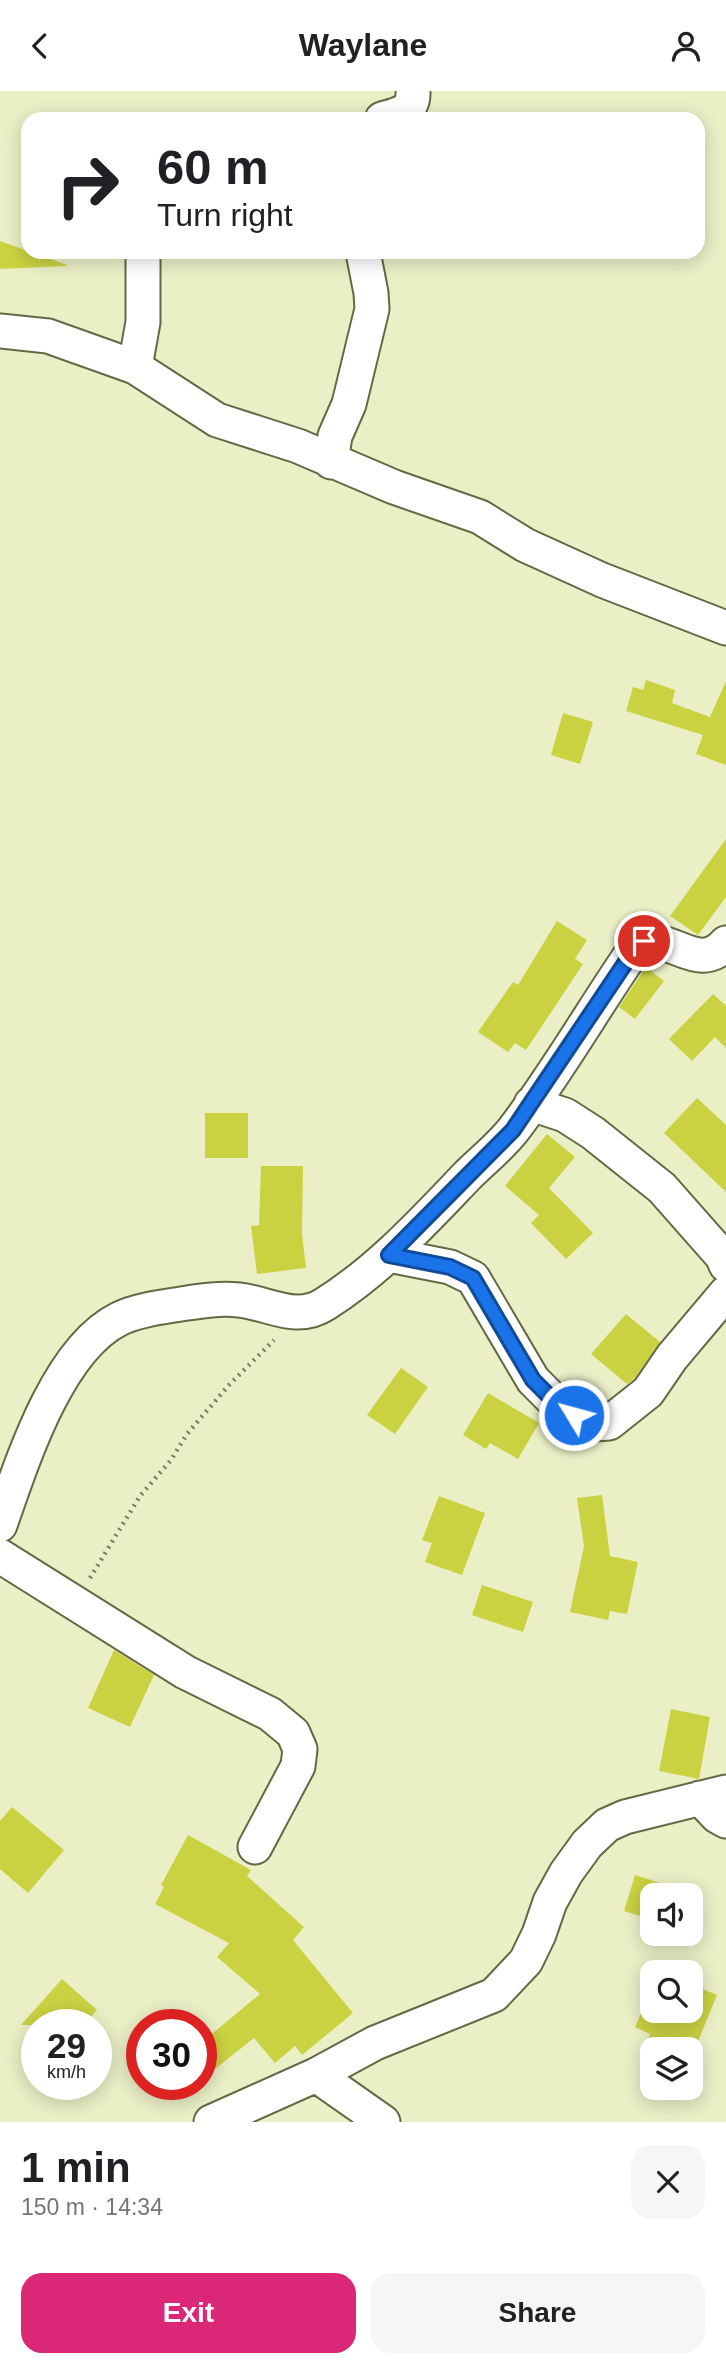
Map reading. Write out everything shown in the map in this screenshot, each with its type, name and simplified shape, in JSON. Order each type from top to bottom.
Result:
[{"type":"street","points":[[406,112],[413,101],[413,91]]},
{"type":"street","points":[[135,367],[143,321],[143,259]]},
{"type":"street","points":[[331,462],[335,436],[349,404],[372,309],[364,259]]},
{"type":"street","points":[[0,331],[48,336],[135,367],[217,420],[298,446],[331,462],[480,517],[525,545],[602,580],[726,628]]},
{"type":"street","points":[[0,1525],[22,1460],[67,1368],[89,1341],[120,1318],[163,1306],[218,1298],[249,1301],[289,1313],[307,1313],[323,1306],[389,1255],[513,1130],[638,944],[651,940],[699,957],[721,949],[726,943]]},
{"type":"street","points":[[531,1104],[565,1115],[593,1133],[662,1188],[726,1265]]},
{"type":"street","points":[[389,1255],[450,1267],[473,1278],[533,1380],[554,1401],[594,1424],[609,1423],[648,1392],[672,1357],[726,1293]]},
{"type":"street","points":[[0,1556],[185,1672],[270,1714],[293,1733],[300,1749],[298,1766],[255,1847]]},
{"type":"street","points":[[211,2122],[316,2075],[375,2043],[494,1995],[526,1961],[550,1902],[566,1873],[587,1844],[607,1825],[625,1817],[713,1795],[717,1817],[726,1821]]},
{"type":"street","points":[[316,2075],[383,2122]]},
{"type":"path","points":[[75,1603],[140,1496],[158,1478],[203,1414],[274,1339],[289,1313]]},
{"type":"building","points":[[0,241],[21,249],[21,259],[50,259],[67,265],[66,266],[0,269]]},
{"type":"building","points":[[646,680],[675,690],[672,703],[710,717],[726,681],[726,765],[696,754],[703,735],[626,711],[633,687],[643,690]]},
{"type":"building","points":[[563,713],[593,722],[580,764],[551,755]]},
{"type":"building","points":[[726,839],[726,897],[698,935],[670,916]]},
{"type":"building","points":[[557,921],[587,940],[575,959],[583,964],[526,1050],[515,1043],[508,1052],[478,1032],[513,982],[518,985]]},
{"type":"building","points":[[646,967],[664,981],[635,1019],[619,1007]]},
{"type":"building","points":[[713,994],[726,1006],[726,1048],[715,1037],[692,1061],[669,1039]]},
{"type":"building","points":[[697,1098],[726,1125],[726,1192],[664,1133]]},
{"type":"building","points":[[205,1113],[248,1113],[248,1158],[205,1158]]},
{"type":"building","points":[[547,1134],[575,1157],[549,1188],[593,1233],[566,1259],[531,1223],[539,1215],[505,1186]]},
{"type":"building","points":[[261,1166],[303,1166],[302,1234],[306,1268],[257,1274],[251,1226],[259,1225]]},
{"type":"building","points":[[626,1314],[660,1342],[634,1379],[627,1384],[591,1354]]},
{"type":"building","points":[[401,1368],[428,1387],[395,1434],[367,1415]]},
{"type":"building","points":[[488,1393],[539,1423],[518,1459],[490,1443],[486,1449],[463,1435]]},
{"type":"building","points":[[602,1495],[610,1556],[638,1562],[627,1614],[610,1611],[608,1620],[570,1612],[584,1546],[577,1498]]},
{"type":"building","points":[[439,1496],[485,1513],[462,1575],[425,1562],[432,1543],[422,1540]]},
{"type":"building","points":[[482,1585],[533,1602],[523,1632],[472,1615]]},
{"type":"building","points":[[114,1650],[154,1675],[130,1727],[88,1708]]},
{"type":"building","points":[[671,1709],[710,1717],[699,1779],[659,1771]]},
{"type":"building","points":[[12,1807],[64,1850],[28,1893],[0,1869],[0,1821]]},
{"type":"building","points":[[188,1835],[251,1870],[247,1876],[304,1927],[293,1940],[353,2013],[302,2055],[295,2046],[275,2063],[254,2038],[217,2067],[217,2030],[260,1994],[217,1957],[229,1943],[155,1904],[164,1887],[161,1885]]},
{"type":"building","points":[[635,1875],[660,1883],[640,1883],[640,1916],[624,1911]]},
{"type":"building","points":[[62,1979],[96,2009],[35,2009]]},
{"type":"building","points":[[703,1989],[717,1995],[700,2037],[649,2037],[650,2034],[635,2027],[640,2016],[640,2023],[703,2023]]},
{"type":"route","points":[[574,1415],[554,1401],[533,1380],[473,1278],[450,1267],[389,1255],[513,1130],[638,944],[644,941]]}]
